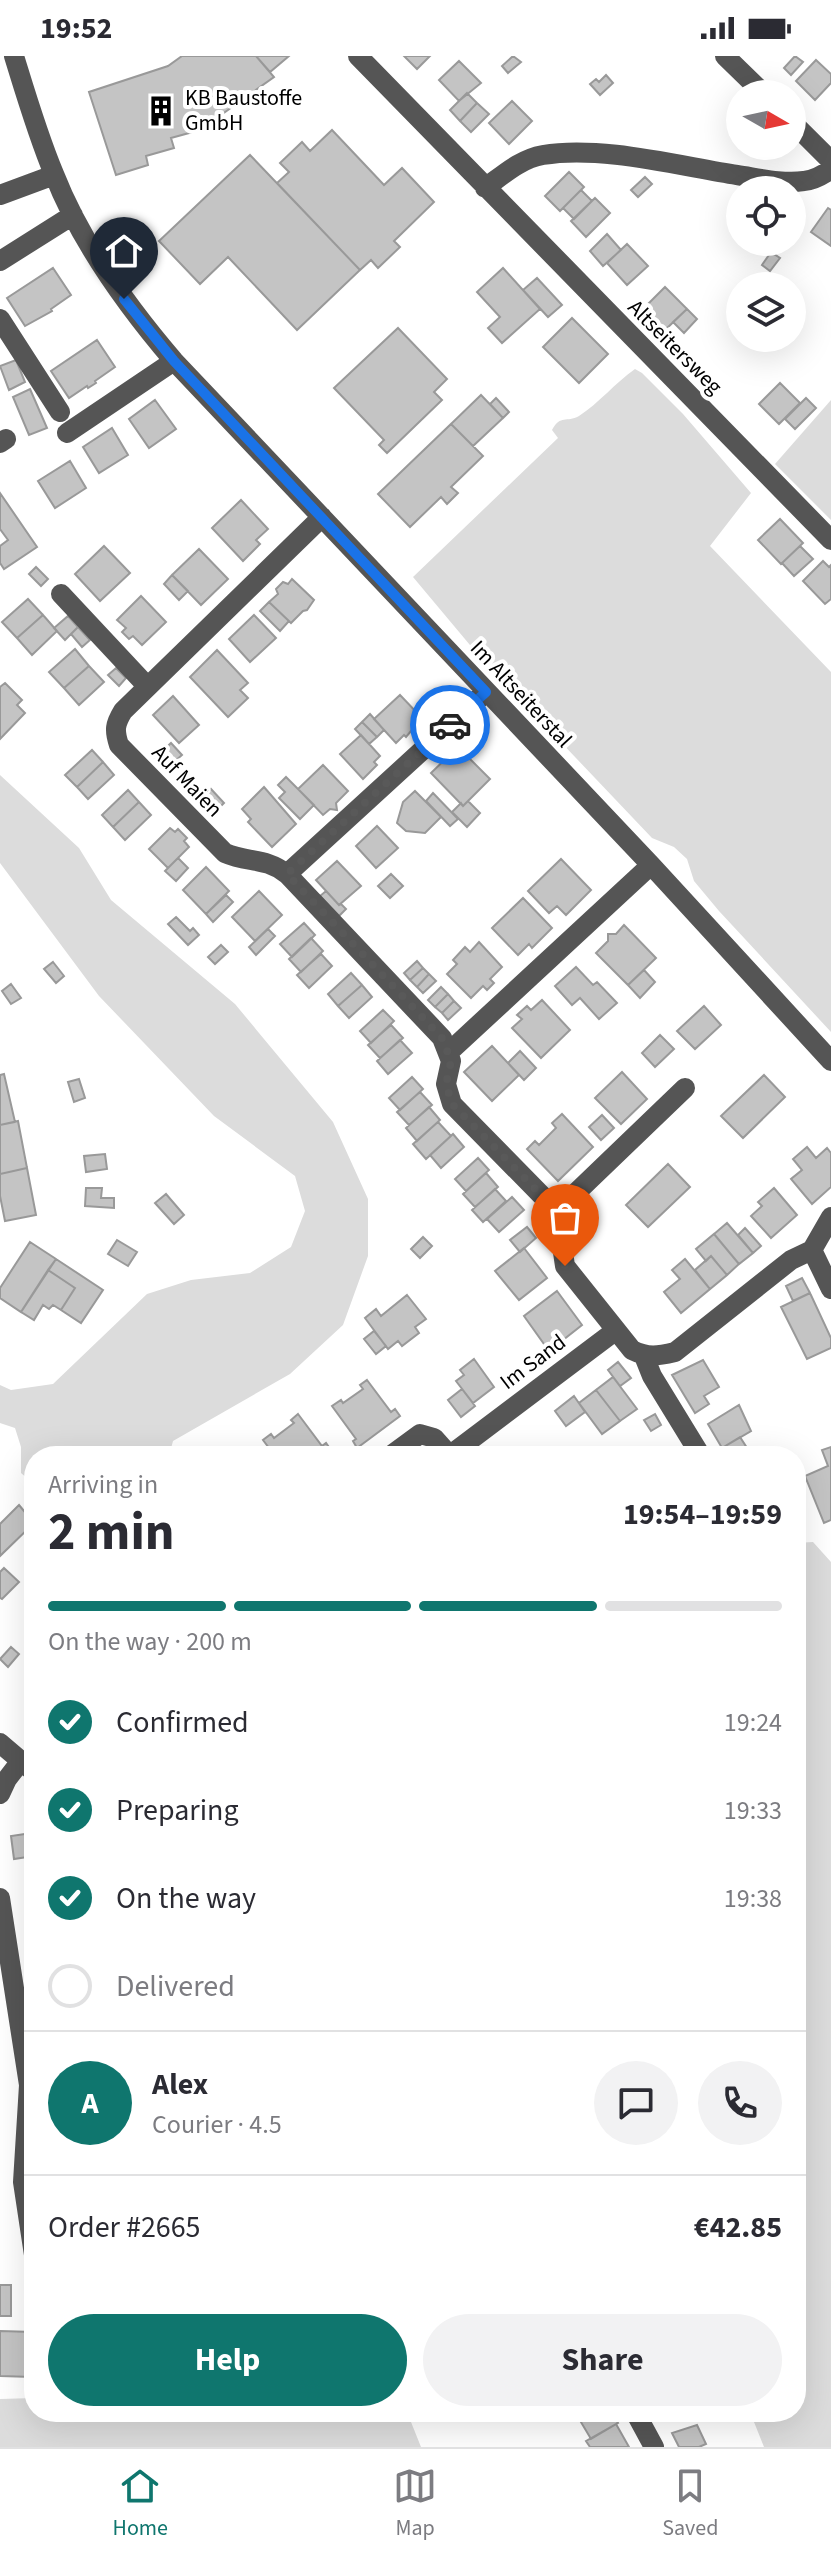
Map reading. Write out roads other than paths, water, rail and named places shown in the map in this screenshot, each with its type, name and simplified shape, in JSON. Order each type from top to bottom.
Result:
[{"type":"street","name":"Altseitersweg","points":[[358,56],[831,540]]},
{"type":"street","points":[[725,56],[750,80]]},
{"type":"street","name":"Im Altseiterstal","points":[[11,69],[73,215],[124,299],[174,361],[651,865],[831,1061]]},
{"type":"street","points":[[806,136],[831,161]]},
{"type":"street","points":[[485,188],[519,163],[540,155],[566,153],[621,156],[772,180],[804,181],[820,177],[831,169]]},
{"type":"street","points":[[0,195],[54,175]]},
{"type":"street","points":[[0,261],[73,215]]},
{"type":"street","points":[[0,319],[60,412]]},
{"type":"street","points":[[67,433],[174,361]]},
{"type":"street","name":"Auf Maien","points":[[322,517],[123,711],[115,723],[115,733],[119,745],[225,853],[274,864],[287,874],[442,1038],[449,1052]]},
{"type":"street","points":[[61,594],[147,686]]},
{"type":"street","points":[[287,874],[486,692]]},
{"type":"street","points":[[651,865],[449,1052],[451,1061],[446,1084],[452,1104],[557,1211],[565,1266],[615,1331],[632,1350],[644,1356],[656,1357],[675,1352],[791,1260],[812,1250],[831,1217]]},
{"type":"street","points":[[557,1211],[685,1088]]},
{"type":"street","points":[[812,1250],[831,1289]]},
{"type":"street","name":"Im Sand","points":[[463,1446],[615,1331]]},
{"type":"street","points":[[644,1356],[652,1376],[695,1446]]},
{"type":"street","name":"Im Sand","points":[[404,1446],[420,1434],[434,1438],[441,1446]]},
{"type":"street","points":[[0,1743],[24,1763]]},
{"type":"street","points":[[0,1794],[7,1779],[24,1768]]},
{"type":"street","points":[[0,1898],[24,2053]]},
{"type":"street","points":[[24,2166],[24,2189]]},
{"type":"street","points":[[640,2422],[654,2447]]},
{"type":"place","name":"KB Baustoffe GmbH","points":[[161,111]]}]
